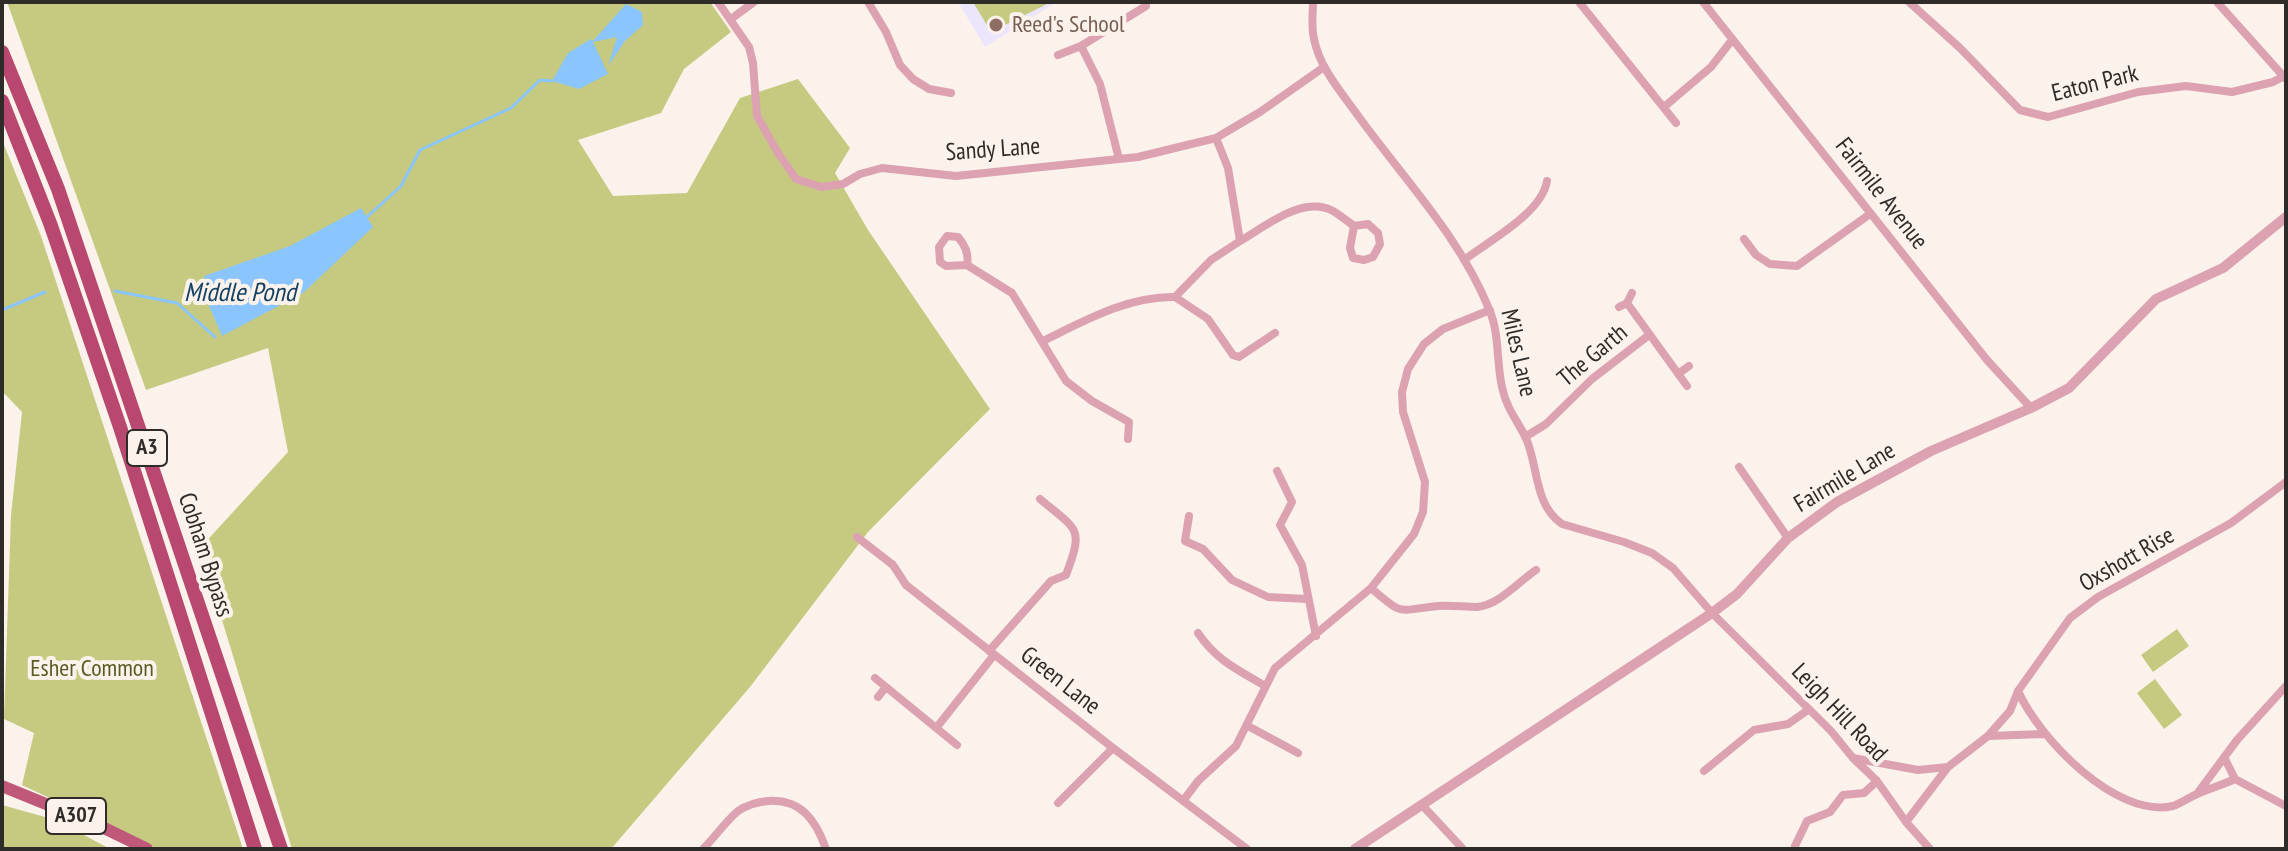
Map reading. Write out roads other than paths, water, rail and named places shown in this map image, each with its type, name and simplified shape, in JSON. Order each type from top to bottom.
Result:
[{"type":"highway","name":"Cobham Bypass","points":[[2,52],[63,204],[281,849]]},
{"type":"highway","name":"Cobham Bypass","points":[[2,101],[50,223],[110,398],[255,849]]},
{"type":"main road","name":"A307","points":[[2,786],[91,822],[147,849]]},
{"type":"street","name":"Sandy Lane","points":[[718,2],[749,47],[757,116],[796,179],[821,187],[843,184],[860,174],[882,168],[956,176],[1138,157],[1216,138],[1260,112],[1324,67]]},
{"type":"street","points":[[731,19],[754,2]]},
{"type":"street","points":[[868,2],[886,32],[900,65],[913,79],[929,89],[951,93]]},
{"type":"street","points":[[1058,55],[1081,46],[1146,6],[1145,2]]},
{"type":"street","name":"Miles Lane","points":[[1313,2],[1313,38],[1324,67],[1464,260],[1490,310],[1502,387],[1515,422],[1525,437],[1543,501],[1553,517],[1562,524],[1652,553],[1673,568],[1712,613]]},
{"type":"street","points":[[1579,2],[1676,123]]},
{"type":"street","name":"Fairmile Avenue","points":[[1703,2],[1987,360],[2031,408]]},
{"type":"street","name":"Eaton Park","points":[[1909,2],[1960,48],[2020,110],[2048,117],[2138,92],[2186,86],[2232,92],[2273,82],[2284,74]]},
{"type":"street","points":[[2217,2],[2284,74]]},
{"type":"street","points":[[1664,107],[1711,67],[1732,40]]},
{"type":"street","points":[[1081,46],[1100,84],[1119,159]]},
{"type":"street","points":[[1216,138],[1228,168],[1240,241]]},
{"type":"street","points":[[1464,260],[1522,219],[1546,192],[1547,181]]},
{"type":"street","points":[[1175,297],[1211,260],[1296,210],[1312,206],[1331,210],[1354,226],[1368,224],[1378,233],[1380,244],[1373,257],[1364,260],[1353,258],[1350,248],[1354,226]]},
{"type":"street","points":[[1744,239],[1756,255],[1770,264],[1797,266],[1870,214]]},
{"type":"street","name":"Fairmile Lane","points":[[1355,849],[1712,613],[1737,594],[1788,538],[1837,502],[1931,451],[2031,408],[2069,388],[2156,299],[2223,268],[2286,217]]},
{"type":"street","points":[[967,265],[1012,293],[1043,341],[1057,370],[1072,388],[1129,422],[1128,439]]},
{"type":"street","name":"The Garth","points":[[1632,293],[1623,305],[1687,386]]},
{"type":"street","points":[[1043,341],[1127,304],[1156,297],[1175,297],[1208,319],[1233,355],[1239,357],[1275,333]]},
{"type":"street","points":[[1183,801],[1198,781],[1236,746],[1275,668],[1371,588],[1414,534],[1423,512],[1425,482],[1403,412],[1402,392],[1408,369],[1424,344],[1443,329],[1490,310]]},
{"type":"street","name":"The Garth","points":[[1525,437],[1546,424],[1592,379],[1649,335]]},
{"type":"street","points":[[1678,374],[1689,366]]},
{"type":"street","points":[[1739,467],[1788,538]]},
{"type":"street","points":[[1277,471],[1292,502],[1280,525],[1302,565],[1316,636]]},
{"type":"street","name":"Oxshott Rise","points":[[1906,822],[1948,767],[1988,736],[2010,711],[2018,691],[2070,618],[2098,597],[2231,523],[2286,482]]},
{"type":"street","points":[[937,727],[991,653],[1051,581],[1066,575],[1077,548],[1077,538],[1069,523],[1040,499]]},
{"type":"street","points":[[1189,516],[1185,541],[1203,549],[1232,580],[1268,597],[1307,599]]},
{"type":"street","name":"Green Lane","points":[[857,537],[893,565],[906,585],[1247,849]]},
{"type":"street","points":[[1371,588],[1397,611],[1409,612],[1439,606],[1480,607],[1498,599],[1536,570]]},
{"type":"street","name":"Leigh Hill Road","points":[[1712,613],[1831,731],[1877,781],[1930,849]]},
{"type":"street","points":[[1198,633],[1222,662],[1265,686]]},
{"type":"street","points":[[875,678],[957,745]]},
{"type":"street","points":[[2196,794],[2286,686]]},
{"type":"street","points":[[878,697],[886,687]]},
{"type":"street","points":[[2018,691],[2026,709],[2044,734],[2079,767],[2131,803],[2151,807],[2173,806],[2235,779]]},
{"type":"street","points":[[1704,771],[1754,730],[1788,724],[1808,710]]},
{"type":"street","points":[[1248,726],[1298,753]]},
{"type":"street","points":[[1988,736],[2044,734]]},
{"type":"street","points":[[1058,803],[1113,748]]},
{"type":"street","points":[[2224,757],[2235,779],[2286,806]]},
{"type":"street","points":[[1853,758],[1918,770],[1948,767]]},
{"type":"street","points":[[1795,846],[1807,821],[1830,812],[1843,795],[1864,793],[1877,781]]},
{"type":"street","points":[[703,849],[739,810],[757,802],[776,801],[795,805],[811,817],[826,849]]},
{"type":"street","points":[[1422,805],[1463,849]]},
{"type":"water","points":[[626,4],[642,12],[643,25],[625,41],[608,66],[617,37],[593,42],[608,74],[579,89],[552,81],[568,53],[591,39],[593,41]]},
{"type":"water","name":"Middle Pond","points":[[361,208],[373,227],[303,293],[222,336],[209,306],[204,276],[290,246]]},
{"type":"waterway","points":[[367,217],[401,186],[420,150],[511,108],[540,80],[552,81]]},
{"type":"waterway","points":[[115,291],[177,303],[215,337]]},
{"type":"waterway","points":[[2,310],[45,292]]},
{"type":"place","name":"Reed's School","points":[[996,25]]},
{"type":"park label","name":"Esher Common","points":[[92,669]]}]
